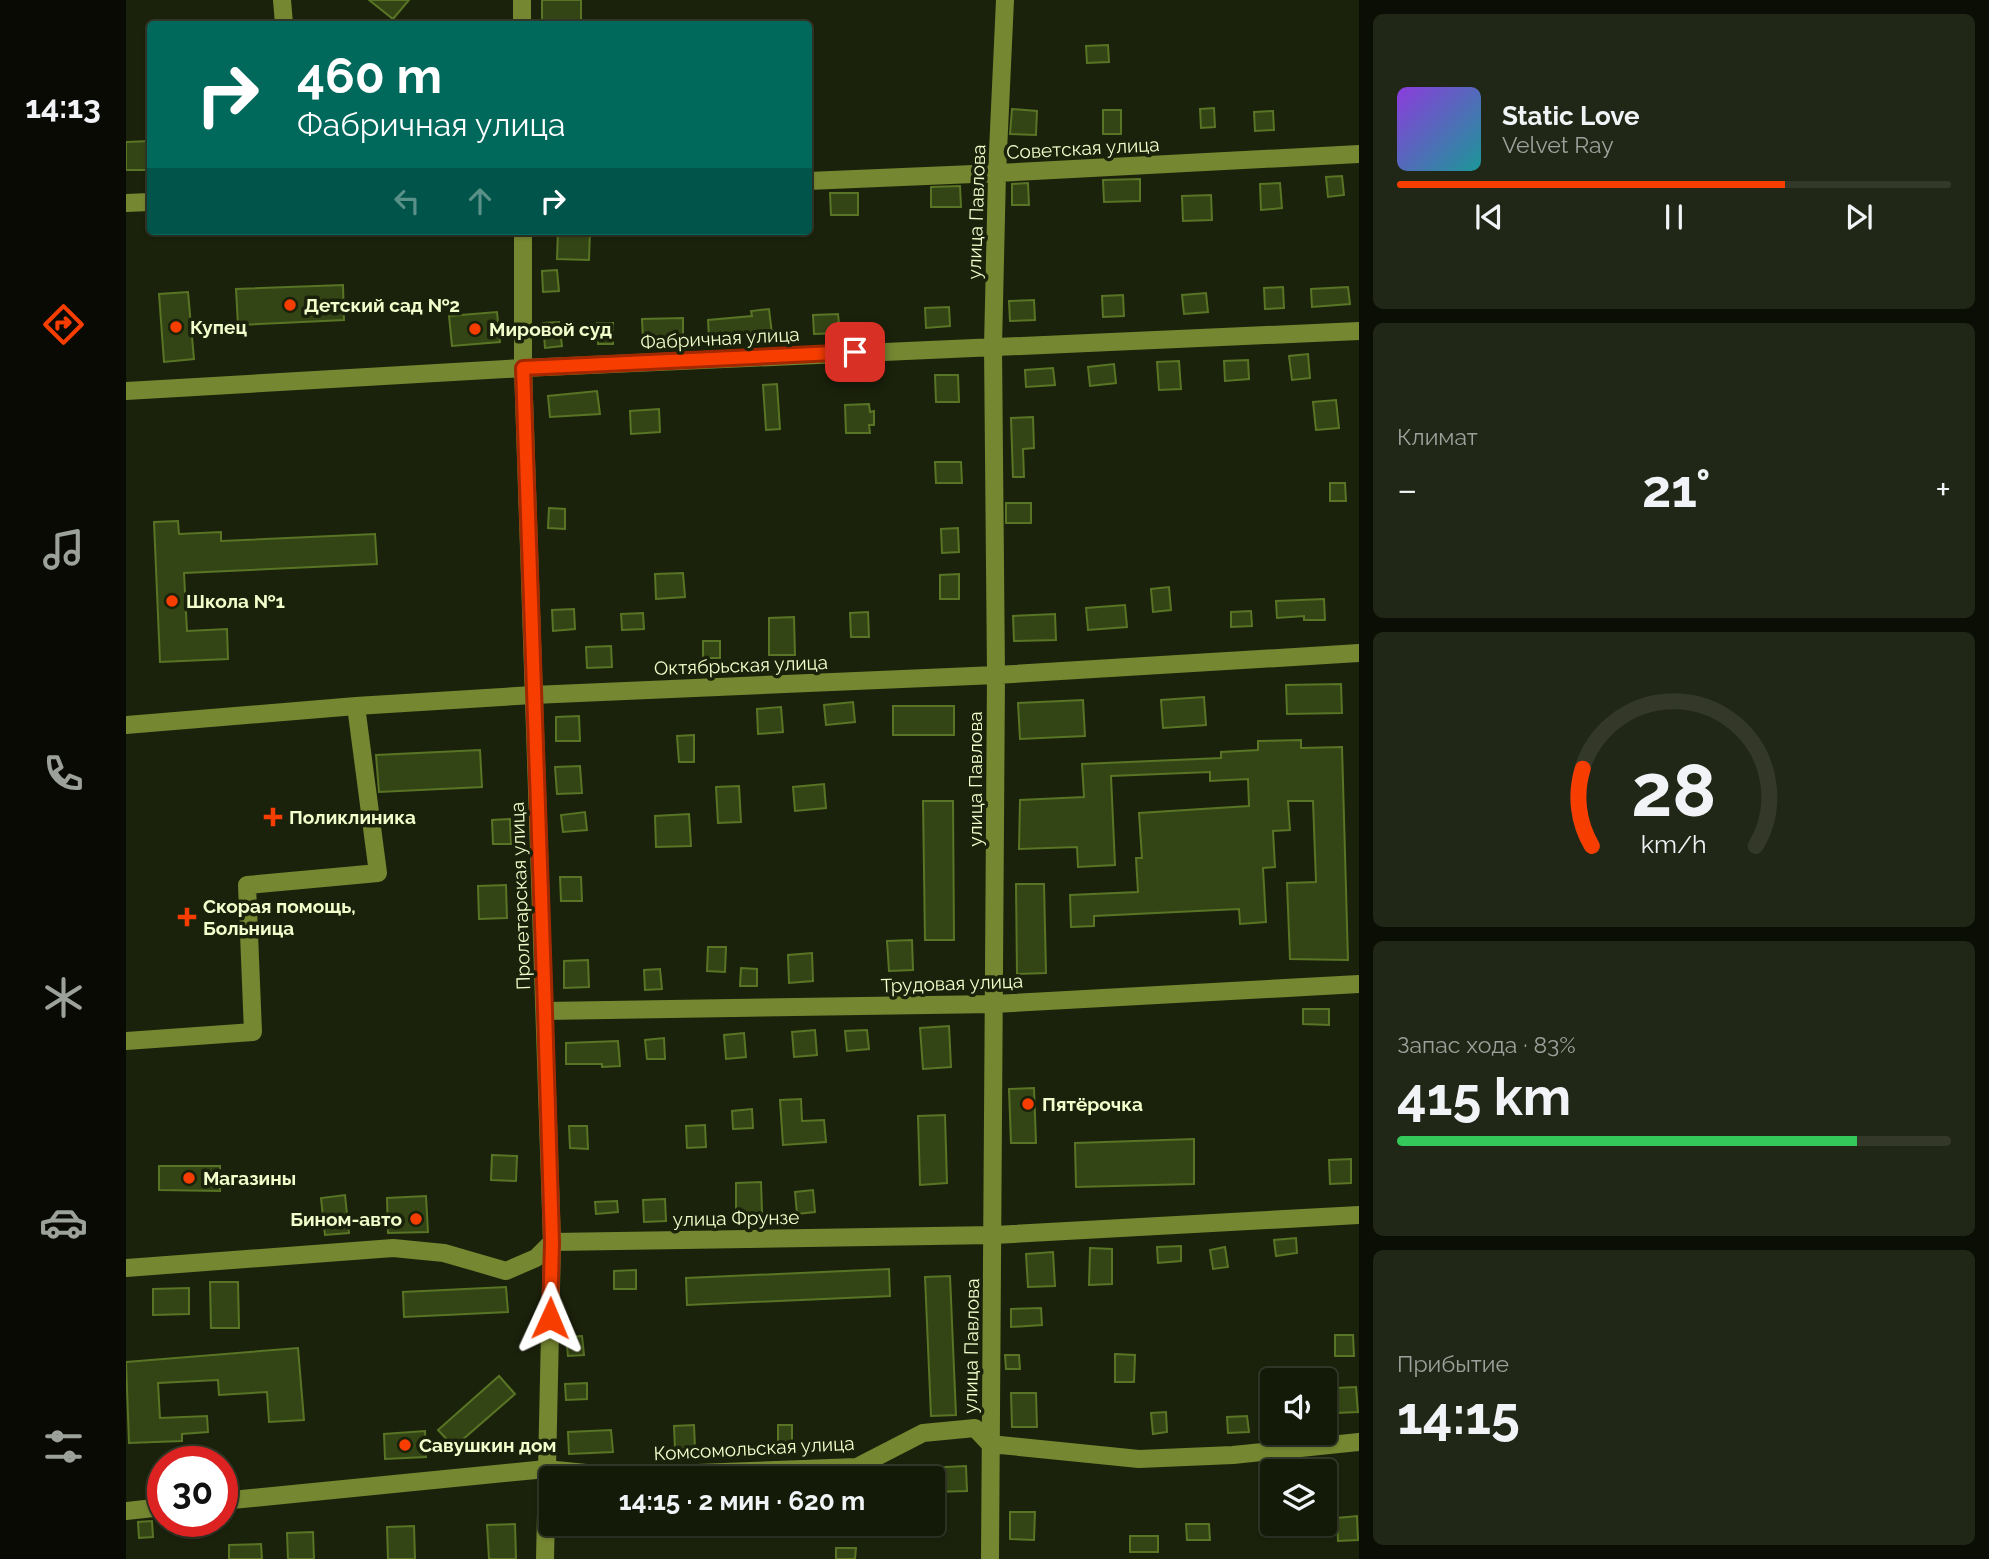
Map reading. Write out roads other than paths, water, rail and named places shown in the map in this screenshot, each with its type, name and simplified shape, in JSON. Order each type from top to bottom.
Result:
[{"type":"street","points":[[282,0],[284,21]]},
{"type":"street","points":[[522,0],[522,21]]},
{"type":"street","name":"улица Павлова","points":[[990,1559],[996,676],[993,346],[1005,0]]},
{"type":"street","name":"Советская улица","points":[[812,181],[1359,154]]},
{"type":"street","points":[[126,203],[147,202]]},
{"type":"street","name":"Пролетарская улица","points":[[523,235],[523,368],[552,1242],[546,1466]]},
{"type":"street","name":"Фабричная улица","points":[[126,391],[523,368],[1359,331]]},
{"type":"street","name":"Октябрьская улица","points":[[126,725],[533,695],[996,676],[1359,653]]},
{"type":"street","points":[[126,1041],[253,1032],[247,885],[378,873],[356,706]]},
{"type":"street","name":"Трудовая улица","points":[[545,1011],[994,1004],[1359,984]]},
{"type":"street","name":"улица Фрунзе","points":[[552,1242],[994,1235],[1359,1215]]},
{"type":"street","points":[[126,1268],[393,1248],[444,1254],[506,1271],[536,1258],[552,1242]]},
{"type":"street","name":"Комсомольская улица","points":[[860,1466],[923,1433],[975,1428],[990,1444],[1139,1459],[1233,1455],[1359,1442]]},
{"type":"street","name":"Комсомольская улица","points":[[238,1499],[539,1470]]},
{"type":"street","points":[[126,1511],[147,1509]]},
{"type":"street","name":"Пролетарская улица","points":[[545,1536],[545,1559]]},
{"type":"place","name":"Детский сад №2","points":[[290,305]]},
{"type":"place","name":"Купец","points":[[176,327]]},
{"type":"place","name":"Мировой суд","points":[[475,329]]},
{"type":"place","name":"Школа №1","points":[[172,601]]},
{"type":"place","name":"Поликлиника","points":[[273,817]]},
{"type":"place","name":"Скорая помощь, Больница","points":[[187,917]]},
{"type":"place","name":"Пятёрочка","points":[[1028,1104]]},
{"type":"place","name":"Магазины","points":[[189,1178]]},
{"type":"place","name":"Бином-авто","points":[[416,1219]]},
{"type":"place","name":"Савушкин дом","points":[[405,1445]]}]
